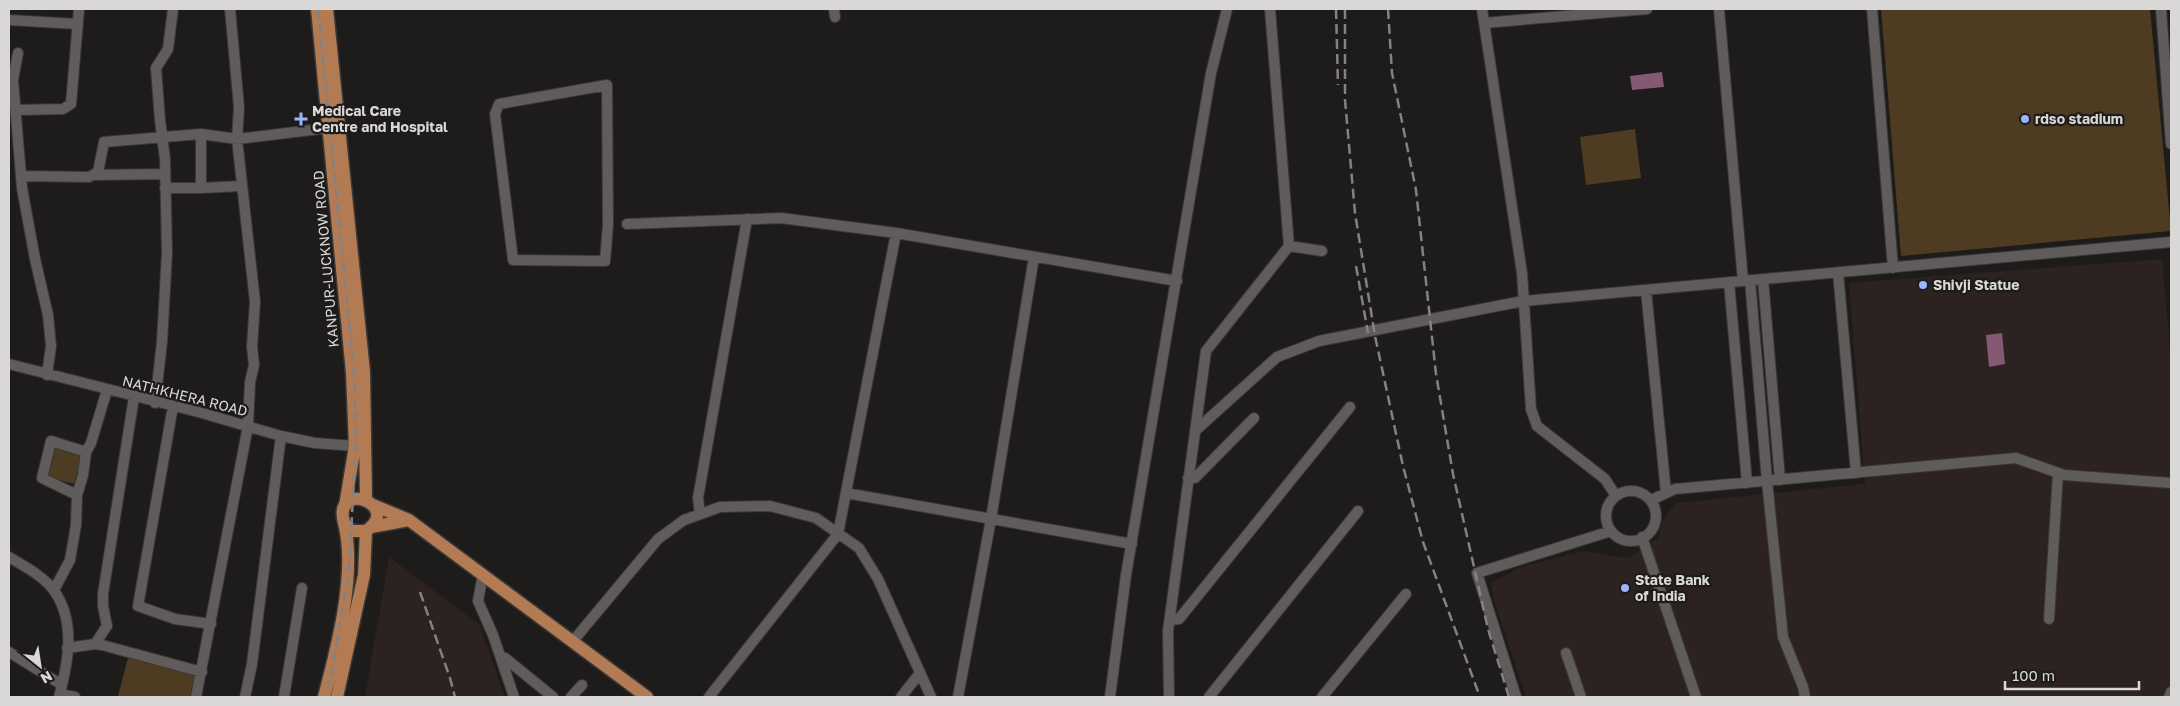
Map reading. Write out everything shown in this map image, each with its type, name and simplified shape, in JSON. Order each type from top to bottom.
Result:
[{"type":"main road","name":"KANPUR-LUCKNOW ROAD","points":[[317,9],[328,128],[364,372],[370,503]]},
{"type":"main road","name":"KANPUR-LUCKNOW ROAD","points":[[327,9],[344,232],[355,446],[345,506]]},
{"type":"main road","points":[[324,697],[347,586],[347,554],[342,516],[345,506],[352,500],[370,503],[410,520],[647,697]]},
{"type":"main road","points":[[337,697],[364,575],[368,529],[376,517],[370,503]]},
{"type":"main road","points":[[344,524],[351,531],[410,520]]},
{"type":"street","points":[[16,110],[63,109],[71,104],[76,58],[77,24],[80,9]]},
{"type":"street","points":[[154,403],[162,342],[163,291],[167,253],[165,174],[156,68],[168,49],[173,9]]},
{"type":"street","points":[[196,697],[248,426],[250,382],[254,365],[252,347],[255,302],[241,186],[237,139],[239,107],[230,9]]},
{"type":"street","points":[[1110,697],[1132,544],[1211,73],[1226,9]]},
{"type":"street","points":[[1169,697],[1170,620],[1206,351],[1289,246],[1270,9]]},
{"type":"street","points":[[1482,9],[1522,273],[1531,409],[1537,426],[1605,479],[1616,496]]},
{"type":"street","points":[[1484,23],[1647,9]]},
{"type":"street","points":[[1719,9],[1783,637],[1804,687],[1805,697]]},
{"type":"street","points":[[1872,9],[1893,268]]},
{"type":"street","points":[[2161,9],[2171,144]]},
{"type":"street","points":[[9,20],[77,24]]},
{"type":"street","points":[[18,53],[13,80],[21,176],[35,260],[48,315],[52,346],[47,374]]},
{"type":"street","points":[[607,85],[608,225],[605,261],[513,260],[495,114],[499,104],[607,85]]},
{"type":"street","points":[[21,176],[89,177],[98,172],[104,142],[201,134],[237,139],[328,128]]},
{"type":"street","points":[[201,134],[201,188]]},
{"type":"street","points":[[93,175],[165,174]]},
{"type":"street","points":[[165,188],[241,186]]},
{"type":"street","points":[[627,224],[781,218],[896,233],[1177,281]]},
{"type":"street","points":[[700,514],[698,498],[746,219]]},
{"type":"street","points":[[709,697],[838,534],[896,233]]},
{"type":"street","points":[[1195,431],[1277,357],[1319,341],[1524,302],[2171,242]]},
{"type":"street","points":[[1289,246],[1322,251]]},
{"type":"street","points":[[958,697],[991,519],[1034,257]]},
{"type":"street","points":[[1838,272],[1856,473]]},
{"type":"street","points":[[1762,279],[1780,480]]},
{"type":"street","points":[[1729,282],[1747,483]]},
{"type":"street","points":[[1646,290],[1666,493]]},
{"type":"street","name":"NATHKHERA ROAD","points":[[9,364],[281,436],[315,444],[355,446]]},
{"type":"street","points":[[54,590],[70,560],[76,525],[77,495],[83,475],[86,452],[91,443],[107,390]]},
{"type":"street","points":[[94,644],[108,626],[103,606],[103,594],[134,397]]},
{"type":"street","points":[[173,406],[138,606],[175,619],[211,624]]},
{"type":"street","points":[[1170,620],[1179,619],[1350,407]]},
{"type":"street","points":[[1188,478],[1195,478],[1254,418]]},
{"type":"street","points":[[245,697],[252,664],[281,436]]},
{"type":"street","points":[[77,495],[42,478],[51,441],[86,452]]},
{"type":"street","points":[[1651,500],[1675,489],[2016,458],[2058,473],[2171,483]]},
{"type":"street","points":[[2049,619],[2058,473]]},
{"type":"street","points":[[1634,491],[1641,493],[1651,500],[1656,519],[1652,529],[1636,540],[1620,538],[1611,531],[1607,523],[1606,513],[1608,505],[1616,496],[1634,491]]},
{"type":"street","points":[[846,493],[1132,544]]},
{"type":"street","points":[[573,641],[658,539],[684,520],[720,507],[770,506],[816,518],[859,548],[878,579],[931,697]]},
{"type":"street","points":[[1210,697],[1358,510]]},
{"type":"street","points":[[1516,697],[1477,573],[1611,531]]},
{"type":"street","points":[[1642,537],[1696,697]]},
{"type":"street","points":[[9,557],[30,570],[54,590],[69,622],[60,692]]},
{"type":"street","points":[[483,574],[478,601],[514,697]]},
{"type":"street","points":[[284,697],[302,588]]},
{"type":"street","points":[[1322,697],[1406,594]]},
{"type":"street","points":[[67,648],[94,644],[202,672]]},
{"type":"street","points":[[9,652],[60,692],[76,697]]},
{"type":"street","points":[[1566,653],[1581,697]]},
{"type":"street","points":[[501,659],[505,658],[553,697]]},
{"type":"street","points":[[900,697],[920,673]]},
{"type":"street","points":[[572,697],[582,685]]},
{"type":"street","points":[[2169,697],[2171,692]]},
{"type":"shaded area","name":"rdso stadium","points":[[1881,9],[2150,9],[2171,231],[1901,256]]},
{"type":"shaded area","points":[[1662,72],[1664,87],[1632,90],[1630,76]]},
{"type":"shaded area","points":[[1635,129],[1641,178],[1586,185],[1580,137]]},
{"type":"shaded area","points":[[2162,259],[2171,362],[2171,697],[1526,697],[1494,600],[1491,583],[1521,567],[1583,551],[1628,558],[1658,538],[1663,520],[1676,503],[1865,484],[1849,283]]},
{"type":"shaded area","points":[[2002,333],[2005,364],[1989,367],[1986,335]]},
{"type":"shaded area","points":[[54,446],[83,454],[74,484],[45,476]]},
{"type":"shaded area","points":[[389,557],[479,624],[505,697],[365,697]]},
{"type":"shaded area","points":[[128,658],[196,674],[190,697],[118,696]]},
{"type":"railway","points":[[318,9],[355,382],[355,458],[349,572],[327,697]]},
{"type":"railway","points":[[1336,9],[1338,85]]},
{"type":"railway","points":[[1345,9],[1345,100],[1355,213],[1375,336],[1403,466],[1423,542],[1480,697]]},
{"type":"railway","points":[[1388,9],[1392,73],[1416,190],[1436,374],[1453,474],[1488,629],[1509,697]]},
{"type":"railway","points":[[1356,266],[1368,333]]},
{"type":"railway","points":[[420,592],[455,697]]},
{"type":"place","name":"Medical Care Centre and Hospital","points":[[301,119]]},
{"type":"place","name":"rdso stadium","points":[[2025,119]]},
{"type":"place","name":"Shivji Statue","points":[[1923,285]]},
{"type":"place","name":"State Bank of India","points":[[1625,588]]}]
